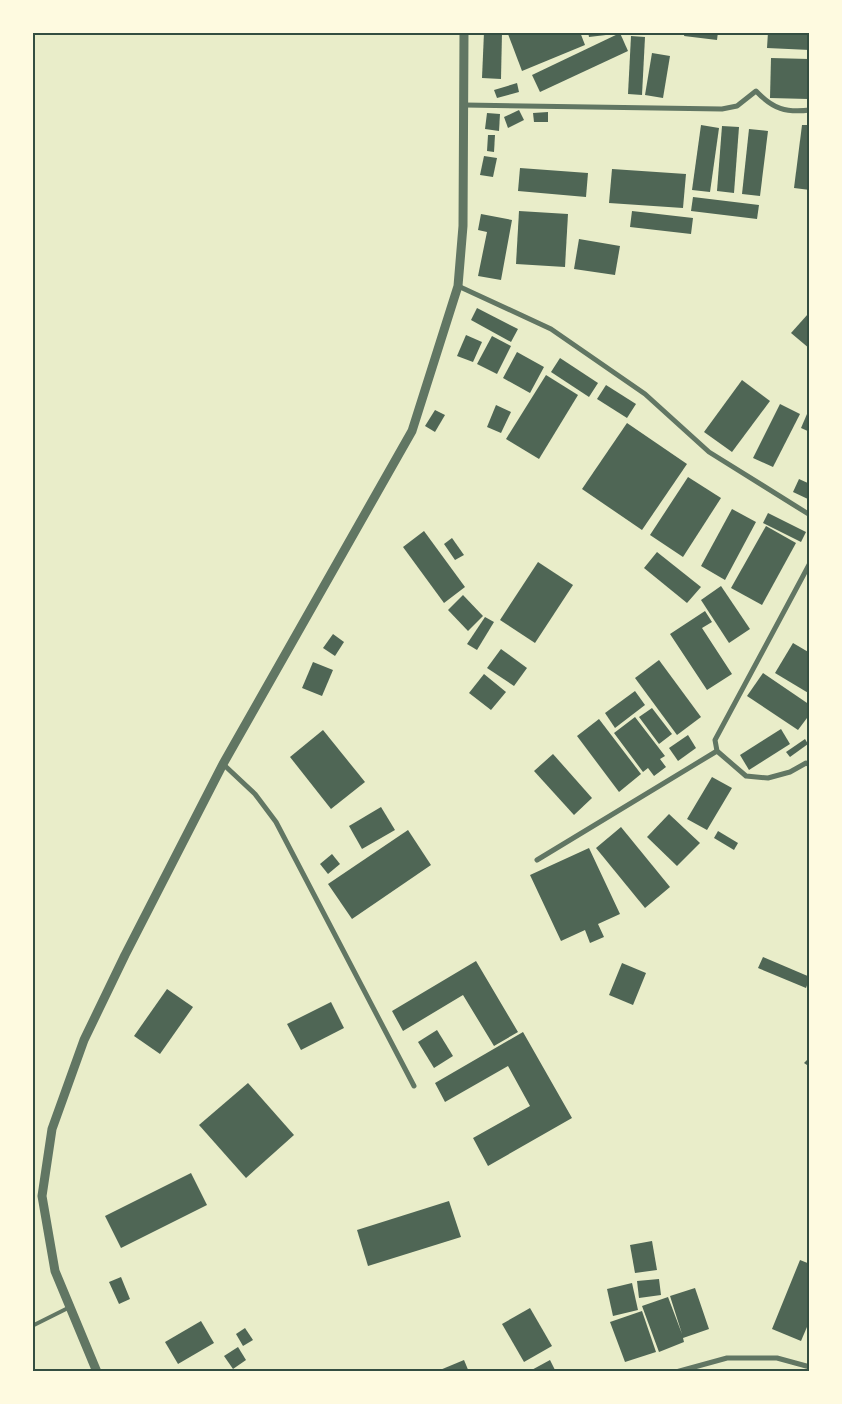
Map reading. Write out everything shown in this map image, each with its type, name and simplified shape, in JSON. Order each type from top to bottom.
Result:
[{"type":"street","points":[[97,1372],[55,1271],[42,1196],[52,1129],[84,1040],[129,946],[224,764],[412,430],[458,286],[463,226],[464,32]]},
{"type":"street","points":[[465,105],[722,109],[737,106],[756,91],[767,102],[790,112],[810,110]]},
{"type":"street","points":[[458,286],[551,329],[645,394],[709,452],[810,514]]},
{"type":"street","points":[[810,563],[715,740],[717,751],[746,776],[768,778],[790,772],[806,763],[810,765]]},
{"type":"street","points":[[537,860],[717,751]]},
{"type":"street","points":[[224,764],[255,794],[276,822],[414,1086]]},
{"type":"street","points":[[676,1372],[727,1358],[777,1358],[810,1367]]},
{"type":"lane","points":[[32,1326],[70,1306]]},
{"type":"building","points":[[484,32],[502,32],[501,79],[482,78]]},
{"type":"building","points":[[512,32],[580,32],[585,45],[522,71],[508,34]]},
{"type":"building","points":[[588,32],[606,32],[606,35],[589,37]]},
{"type":"building","points":[[685,32],[718,32],[717,40],[684,36]]},
{"type":"building","points":[[768,32],[810,32],[810,50],[767,48]]},
{"type":"building","points":[[620,33],[628,51],[540,92],[532,75]]},
{"type":"building","points":[[631,36],[645,37],[642,95],[628,94]]},
{"type":"building","points":[[652,53],[670,56],[663,98],[645,95]]},
{"type":"building","points":[[771,58],[809,59],[808,99],[770,98]]},
{"type":"building","points":[[517,83],[519,92],[497,98],[494,90]]},
{"type":"building","points":[[519,110],[524,120],[508,128],[504,117]]},
{"type":"building","points":[[548,112],[548,122],[534,122],[533,113]]},
{"type":"building","points":[[487,113],[500,114],[499,131],[485,129]]},
{"type":"building","points":[[701,125],[719,128],[710,192],[692,190]]},
{"type":"building","points":[[802,125],[810,125],[810,190],[794,188]]},
{"type":"building","points":[[722,126],[739,127],[734,193],[717,191]]},
{"type":"building","points":[[749,129],[768,131],[760,196],[742,194]]},
{"type":"building","points":[[488,135],[495,135],[494,152],[487,151]]},
{"type":"building","points":[[484,156],[497,158],[493,177],[480,175]]},
{"type":"building","points":[[520,168],[588,173],[586,197],[518,191]]},
{"type":"building","points":[[612,169],[686,174],[683,208],[609,203]]},
{"type":"building","points":[[693,197],[759,205],[757,219],[691,211]]},
{"type":"building","points":[[519,211],[568,214],[565,267],[516,264]]},
{"type":"building","points":[[632,211],[693,218],[691,234],[630,227]]},
{"type":"building","points":[[481,214],[512,220],[501,280],[478,276],[487,232],[478,230]]},
{"type":"building","points":[[579,239],[620,246],[615,275],[574,269]]},
{"type":"building","points":[[477,308],[518,329],[511,342],[471,320]]},
{"type":"building","points":[[808,314],[810,315],[810,349],[791,333]]},
{"type":"building","points":[[466,335],[482,342],[473,362],[457,356]]},
{"type":"building","points":[[492,336],[511,346],[497,374],[477,364]]},
{"type":"building","points":[[517,352],[544,367],[530,393],[503,378]]},
{"type":"building","points":[[560,358],[598,383],[589,397],[551,372]]},
{"type":"building","points":[[546,375],[578,395],[539,459],[506,439]]},
{"type":"building","points":[[742,380],[770,401],[732,452],[704,432]]},
{"type":"building","points":[[606,385],[636,404],[627,418],[597,399]]},
{"type":"building","points":[[780,404],[800,414],[773,467],[753,458]]},
{"type":"building","points":[[496,405],[511,412],[501,433],[487,427]]},
{"type":"building","points":[[435,410],[445,415],[435,432],[425,426]]},
{"type":"building","points":[[807,414],[810,415],[810,432],[801,428]]},
{"type":"building","points":[[627,423],[687,464],[642,530],[582,489]]},
{"type":"building","points":[[688,477],[721,498],[683,557],[650,535]]},
{"type":"building","points":[[799,479],[810,484],[810,500],[793,492]]},
{"type":"building","points":[[732,509],[756,522],[725,580],[701,566]]},
{"type":"building","points":[[768,513],[806,532],[801,542],[763,523]]},
{"type":"building","points":[[766,526],[796,543],[762,605],[731,588]]},
{"type":"building","points":[[424,531],[465,587],[444,603],[403,547]]},
{"type":"building","points":[[452,538],[464,555],[455,560],[444,544]]},
{"type":"building","points":[[657,552],[701,587],[687,603],[644,568]]},
{"type":"building","points":[[538,562],[573,585],[535,643],[500,620]]},
{"type":"building","points":[[721,586],[750,629],[729,643],[701,600]]},
{"type":"building","points":[[463,595],[483,616],[468,631],[448,610]]},
{"type":"building","points":[[705,611],[712,622],[702,628],[732,674],[707,690],[670,634]]},
{"type":"building","points":[[485,617],[494,622],[477,650],[467,644]]},
{"type":"building","points":[[333,634],[344,642],[335,656],[323,648]]},
{"type":"building","points":[[793,643],[810,653],[810,694],[775,673]]},
{"type":"building","points":[[501,649],[527,668],[514,686],[487,668]]},
{"type":"building","points":[[659,660],[701,717],[677,735],[635,678]]},
{"type":"building","points":[[313,662],[333,670],[322,696],[302,688]]},
{"type":"building","points":[[763,673],[810,705],[810,714],[798,730],[747,696]]},
{"type":"building","points":[[484,674],[506,692],[491,710],[469,693]]},
{"type":"building","points":[[635,691],[645,705],[615,728],[605,713]]},
{"type":"building","points":[[652,708],[672,734],[659,744],[639,717]]},
{"type":"building","points":[[635,717],[665,756],[660,759],[666,767],[654,776],[648,768],[643,772],[614,733]]},
{"type":"building","points":[[599,719],[641,774],[619,792],[577,736]]},
{"type":"building","points":[[781,729],[790,744],[749,770],[740,755]]},
{"type":"building","points":[[323,730],[365,782],[331,809],[290,757]]},
{"type":"building","points":[[688,735],[696,748],[678,761],[669,748]]},
{"type":"building","points":[[805,739],[808,744],[790,757],[786,752]]},
{"type":"building","points":[[553,754],[592,798],[574,815],[534,771]]},
{"type":"building","points":[[712,777],[732,788],[707,830],[687,819]]},
{"type":"building","points":[[381,807],[395,830],[362,849],[349,826]]},
{"type":"building","points":[[669,814],[700,843],[677,866],[647,837]]},
{"type":"building","points":[[621,827],[670,887],[645,908],[596,848]]},
{"type":"building","points":[[408,830],[431,865],[352,919],[328,884]]},
{"type":"building","points":[[718,831],[738,843],[734,850],[714,838]]},
{"type":"building","points":[[589,848],[620,914],[598,924],[604,937],[590,943],[585,930],[561,941],[530,875]]},
{"type":"building","points":[[332,854],[340,864],[328,874],[320,864]]},
{"type":"building","points":[[763,957],[810,977],[806,988],[758,968]]},
{"type":"building","points":[[476,961],[518,1032],[494,1046],[463,995],[403,1031],[392,1011]]},
{"type":"building","points":[[622,963],[646,973],[633,1005],[609,995]]},
{"type":"building","points":[[167,989],[193,1007],[160,1054],[134,1036]]},
{"type":"building","points":[[331,1002],[344,1028],[301,1050],[287,1024]]},
{"type":"building","points":[[437,1030],[453,1056],[434,1068],[418,1042]]},
{"type":"building","points":[[523,1032],[572,1118],[488,1166],[473,1138],[530,1106],[508,1066],[445,1102],[435,1083]]},
{"type":"building","points":[[810,1057],[810,1067],[804,1063]]},
{"type":"building","points":[[248,1083],[294,1135],[246,1178],[199,1125]]},
{"type":"building","points":[[191,1173],[207,1205],[121,1248],[105,1216]]},
{"type":"building","points":[[449,1201],[461,1237],[368,1266],[357,1230]]},
{"type":"building","points":[[652,1241],[657,1270],[635,1273],[630,1245]]},
{"type":"building","points":[[800,1260],[810,1264],[810,1320],[801,1341],[772,1329]]},
{"type":"building","points":[[121,1277],[130,1299],[119,1304],[109,1282]]},
{"type":"building","points":[[659,1279],[661,1295],[639,1298],[637,1281]]},
{"type":"building","points":[[632,1283],[638,1310],[613,1316],[607,1289]]},
{"type":"building","points":[[695,1288],[709,1329],[683,1338],[684,1342],[659,1352],[642,1306],[668,1297],[682,1334],[670,1296]]},
{"type":"building","points":[[530,1308],[552,1346],[524,1362],[502,1324]]},
{"type":"building","points":[[642,1311],[656,1352],[625,1362],[610,1322]]},
{"type":"building","points":[[201,1321],[214,1343],[178,1364],[165,1342]]},
{"type":"building","points":[[245,1328],[253,1340],[243,1346],[236,1334]]},
{"type":"building","points":[[238,1347],[246,1360],[233,1369],[224,1356]]},
{"type":"building","points":[[464,1360],[469,1372],[441,1372],[440,1370]]},
{"type":"building","points":[[550,1360],[556,1372],[528,1372]]}]
